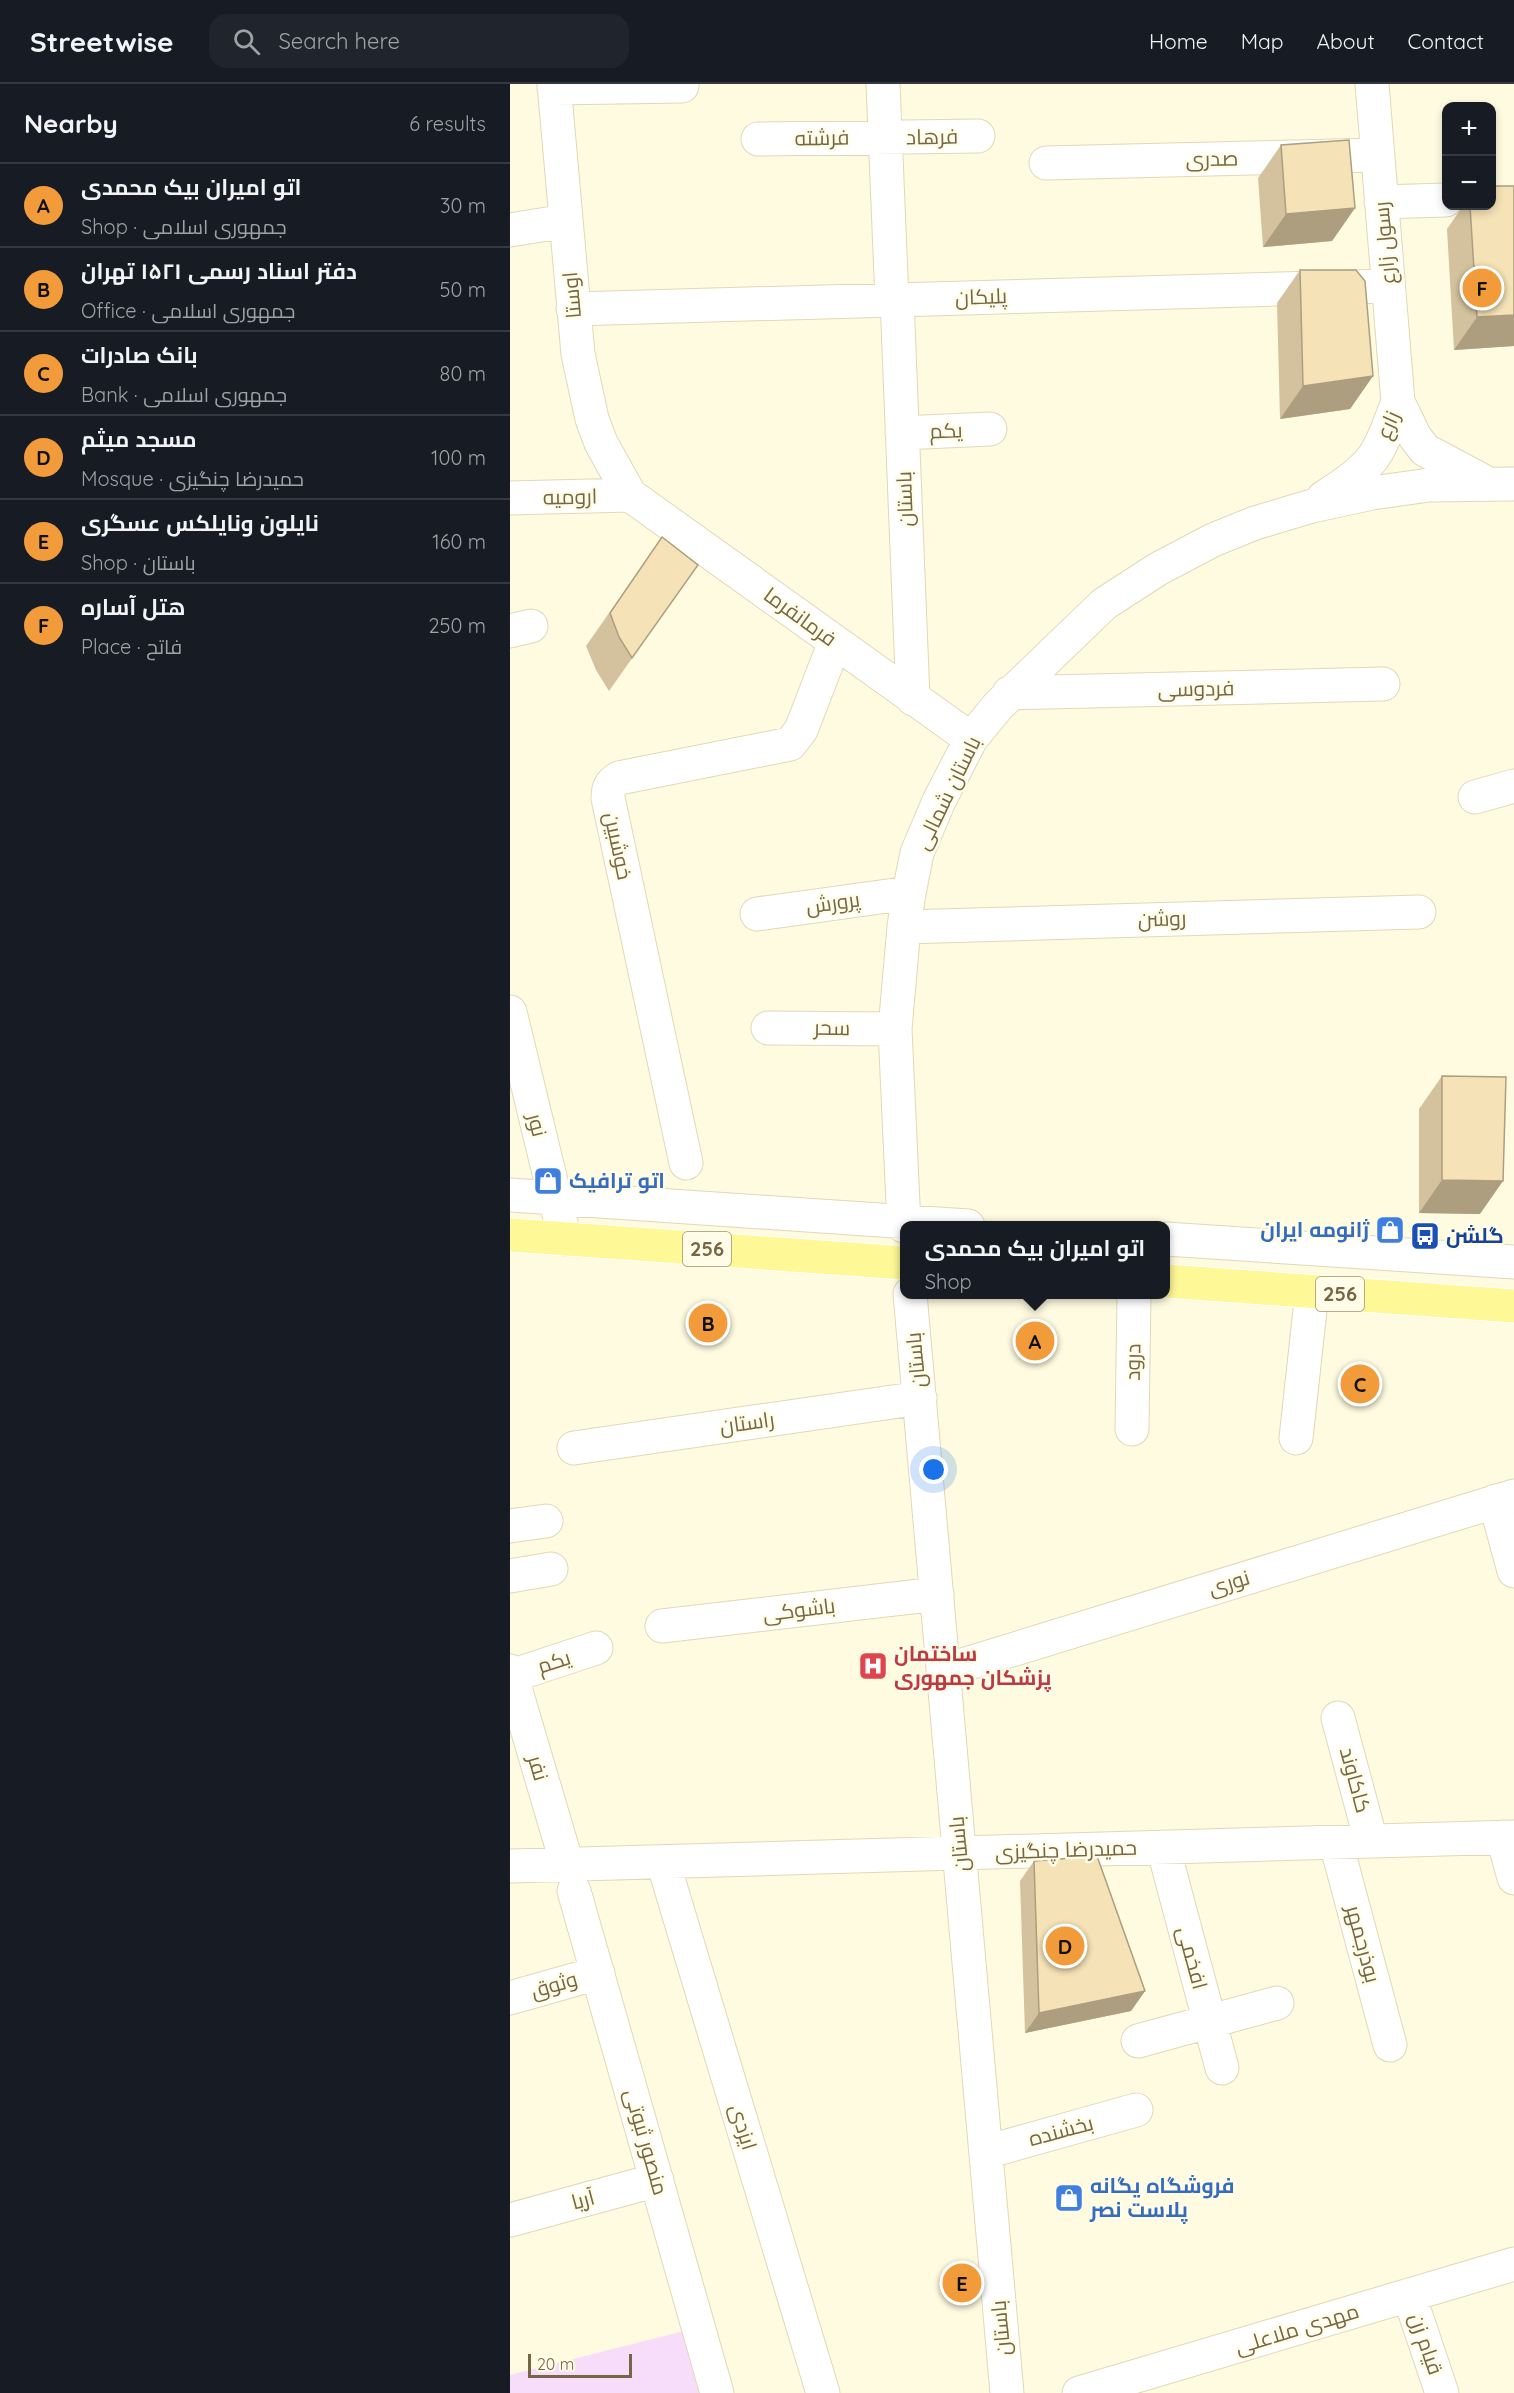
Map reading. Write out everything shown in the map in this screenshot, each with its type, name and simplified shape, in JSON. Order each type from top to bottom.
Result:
[{"type":"main road","name":"256","points":[[510,1235],[900,1263]]},
{"type":"main road","name":"256","points":[[1170,1281],[1514,1306]]},
{"type":"street","name":"باستان","points":[[883,84],[902,433],[912,699]]},
{"type":"street","name":"رسول زارع","points":[[1372,84],[1398,402]]},
{"type":"street","points":[[554,86],[682,86]]},
{"type":"street","name":"اوستا","points":[[554,86],[578,354],[592,419],[630,495]]},
{"type":"street","name":"فرهاد","points":[[885,137],[978,136]]},
{"type":"street","name":"فرشته","points":[[758,139],[885,137]]},
{"type":"street","name":"صدری","points":[[1046,163],[1378,155]]},
{"type":"street","points":[[1382,202],[1442,200]]},
{"type":"street","points":[[510,230],[566,221]]},
{"type":"street","name":"پلیکان","points":[[573,309],[1389,286]]},
{"type":"street","name":"زارع","points":[[1398,402],[1415,437],[1425,450],[1443,461],[1500,483]]},
{"type":"street","name":"زارع","points":[[1312,506],[1347,482],[1372,459],[1398,402]]},
{"type":"street","name":"یکم","points":[[902,433],[990,429]]},
{"type":"street","points":[[1312,506],[1372,493],[1429,486],[1500,483]]},
{"type":"street","name":"ارومیه","points":[[510,498],[630,495]]},
{"type":"street","name":"فرمانفرما","points":[[630,495],[912,699],[971,739]]},
{"type":"street","name":"باستان شمالی","points":[[903,1213],[895,1029],[904,927],[917,853],[939,801],[971,739],[1009,693],[1104,604],[1158,569],[1213,540],[1254,523],[1312,506]]},
{"type":"street","name":"خوشبین","points":[[686,1163],[608,798],[608,789],[612,782],[619,778],[790,744],[801,730],[835,642]]},
{"type":"street","name":"فردوسی","points":[[1009,693],[1383,684]]},
{"type":"street","points":[[1475,797],[1514,786]]},
{"type":"street","name":"پرورش","points":[[758,914],[909,893]]},
{"type":"street","name":"روشن","points":[[904,927],[1419,912]]},
{"type":"street","name":"نور","points":[[510,1012],[565,1239]]},
{"type":"street","name":"سحر","points":[[768,1028],[895,1029]]},
{"type":"street","points":[[510,1195],[903,1213],[943,1221]]},
{"type":"street","points":[[1170,1239],[1514,1263]]},
{"type":"street","points":[[1296,1438],[1312,1292]]},
{"type":"street","name":"باستان","points":[[910,1299],[1007,2393]]},
{"type":"street","name":"درود","points":[[1132,1428],[1134,1299]]},
{"type":"street","name":"راستان","points":[[574,1448],[920,1398]]},
{"type":"street","points":[[1505,1499],[1514,1571]]},
{"type":"street","name":"نوری","points":[[944,1671],[1505,1499]]},
{"type":"street","points":[[510,1526],[546,1521]]},
{"type":"street","points":[[510,1576],[551,1569]]},
{"type":"street","name":"باشوکی","points":[[662,1626],[937,1594]]},
{"type":"street","name":"یکم","points":[[511,1674],[596,1648]]},
{"type":"street","name":"نفر","points":[[511,1674],[570,1878]]},
{"type":"street","name":"کاکاوند","points":[[1338,1718],[1371,1841]]},
{"type":"street","points":[[1508,1837],[1514,1878]]},
{"type":"street","name":"حمیدرضا چنگیزی","points":[[510,1866],[570,1878],[663,1862],[1508,1837]]},
{"type":"street","name":"بوذرجمهر","points":[[1336,1843],[1390,2045]]},
{"type":"street","name":"افخمی","points":[[1163,1847],[1222,2068]]},
{"type":"street","name":"ایزدی","points":[[663,1862],[823,2393]]},
{"type":"street","name":"منصور ثبوتی","points":[[570,1878],[717,2393]]},
{"type":"street","name":"وثوق","points":[[510,1998],[598,1973]]},
{"type":"street","points":[[1138,2041],[1277,2003]]},
{"type":"street","name":"بخشنده","points":[[986,2152],[1136,2110]]},
{"type":"street","name":"آریا","points":[[510,2220],[657,2180]]},
{"type":"street","name":"مهدی ملاعلی","points":[[1079,2393],[1409,2295],[1512,2273]]},
{"type":"street","name":"قیام زن","points":[[1409,2295],[1442,2393]]},
{"type":"shaded area","points":[[684,2331],[702,2393],[510,2393],[510,2375]]},
{"type":"building","points":[[1349,140],[1355,208],[1286,214],[1281,145]]},
{"type":"building","points":[[1496,186],[1514,186],[1514,315],[1477,317],[1470,210],[1496,210]]},
{"type":"building","points":[[1300,270],[1356,270],[1365,281],[1373,376],[1303,386]]},
{"type":"building","points":[[662,537],[698,565],[632,658],[619,637],[610,613]]},
{"type":"building","points":[[1442,1076],[1506,1077],[1503,1181],[1442,1180]]},
{"type":"building","points":[[1097,1856],[1145,1991],[1039,2013],[1034,1861]]},
{"type":"place","name":"هتل آساره","points":[[1482,288]]},
{"type":"place","name":"اتو ترافیک","points":[[548,1181]]},
{"type":"place","name":"ژانومه ایران","points":[[1390,1230]]},
{"type":"place","name":"گلشن","points":[[1425,1236]]},
{"type":"place","name":"دفتر اسناد رسمی ۱۵۲۱ تهران","points":[[708,1323]]},
{"type":"place","name":"اتو امیران بیک محمدی","points":[[1035,1341]]},
{"type":"place","name":"بانک صادرات","points":[[1360,1384]]},
{"type":"place","name":"ساختمان پزشکان جمهوری","points":[[873,1666]]},
{"type":"place","name":"مسجد میثم","points":[[1065,1946]]},
{"type":"place","name":"فروشگاه یگانه پلاست نصر","points":[[1069,2198]]},
{"type":"place","name":"نایلون ونایلکس عسگری","points":[[962,2283]]}]
